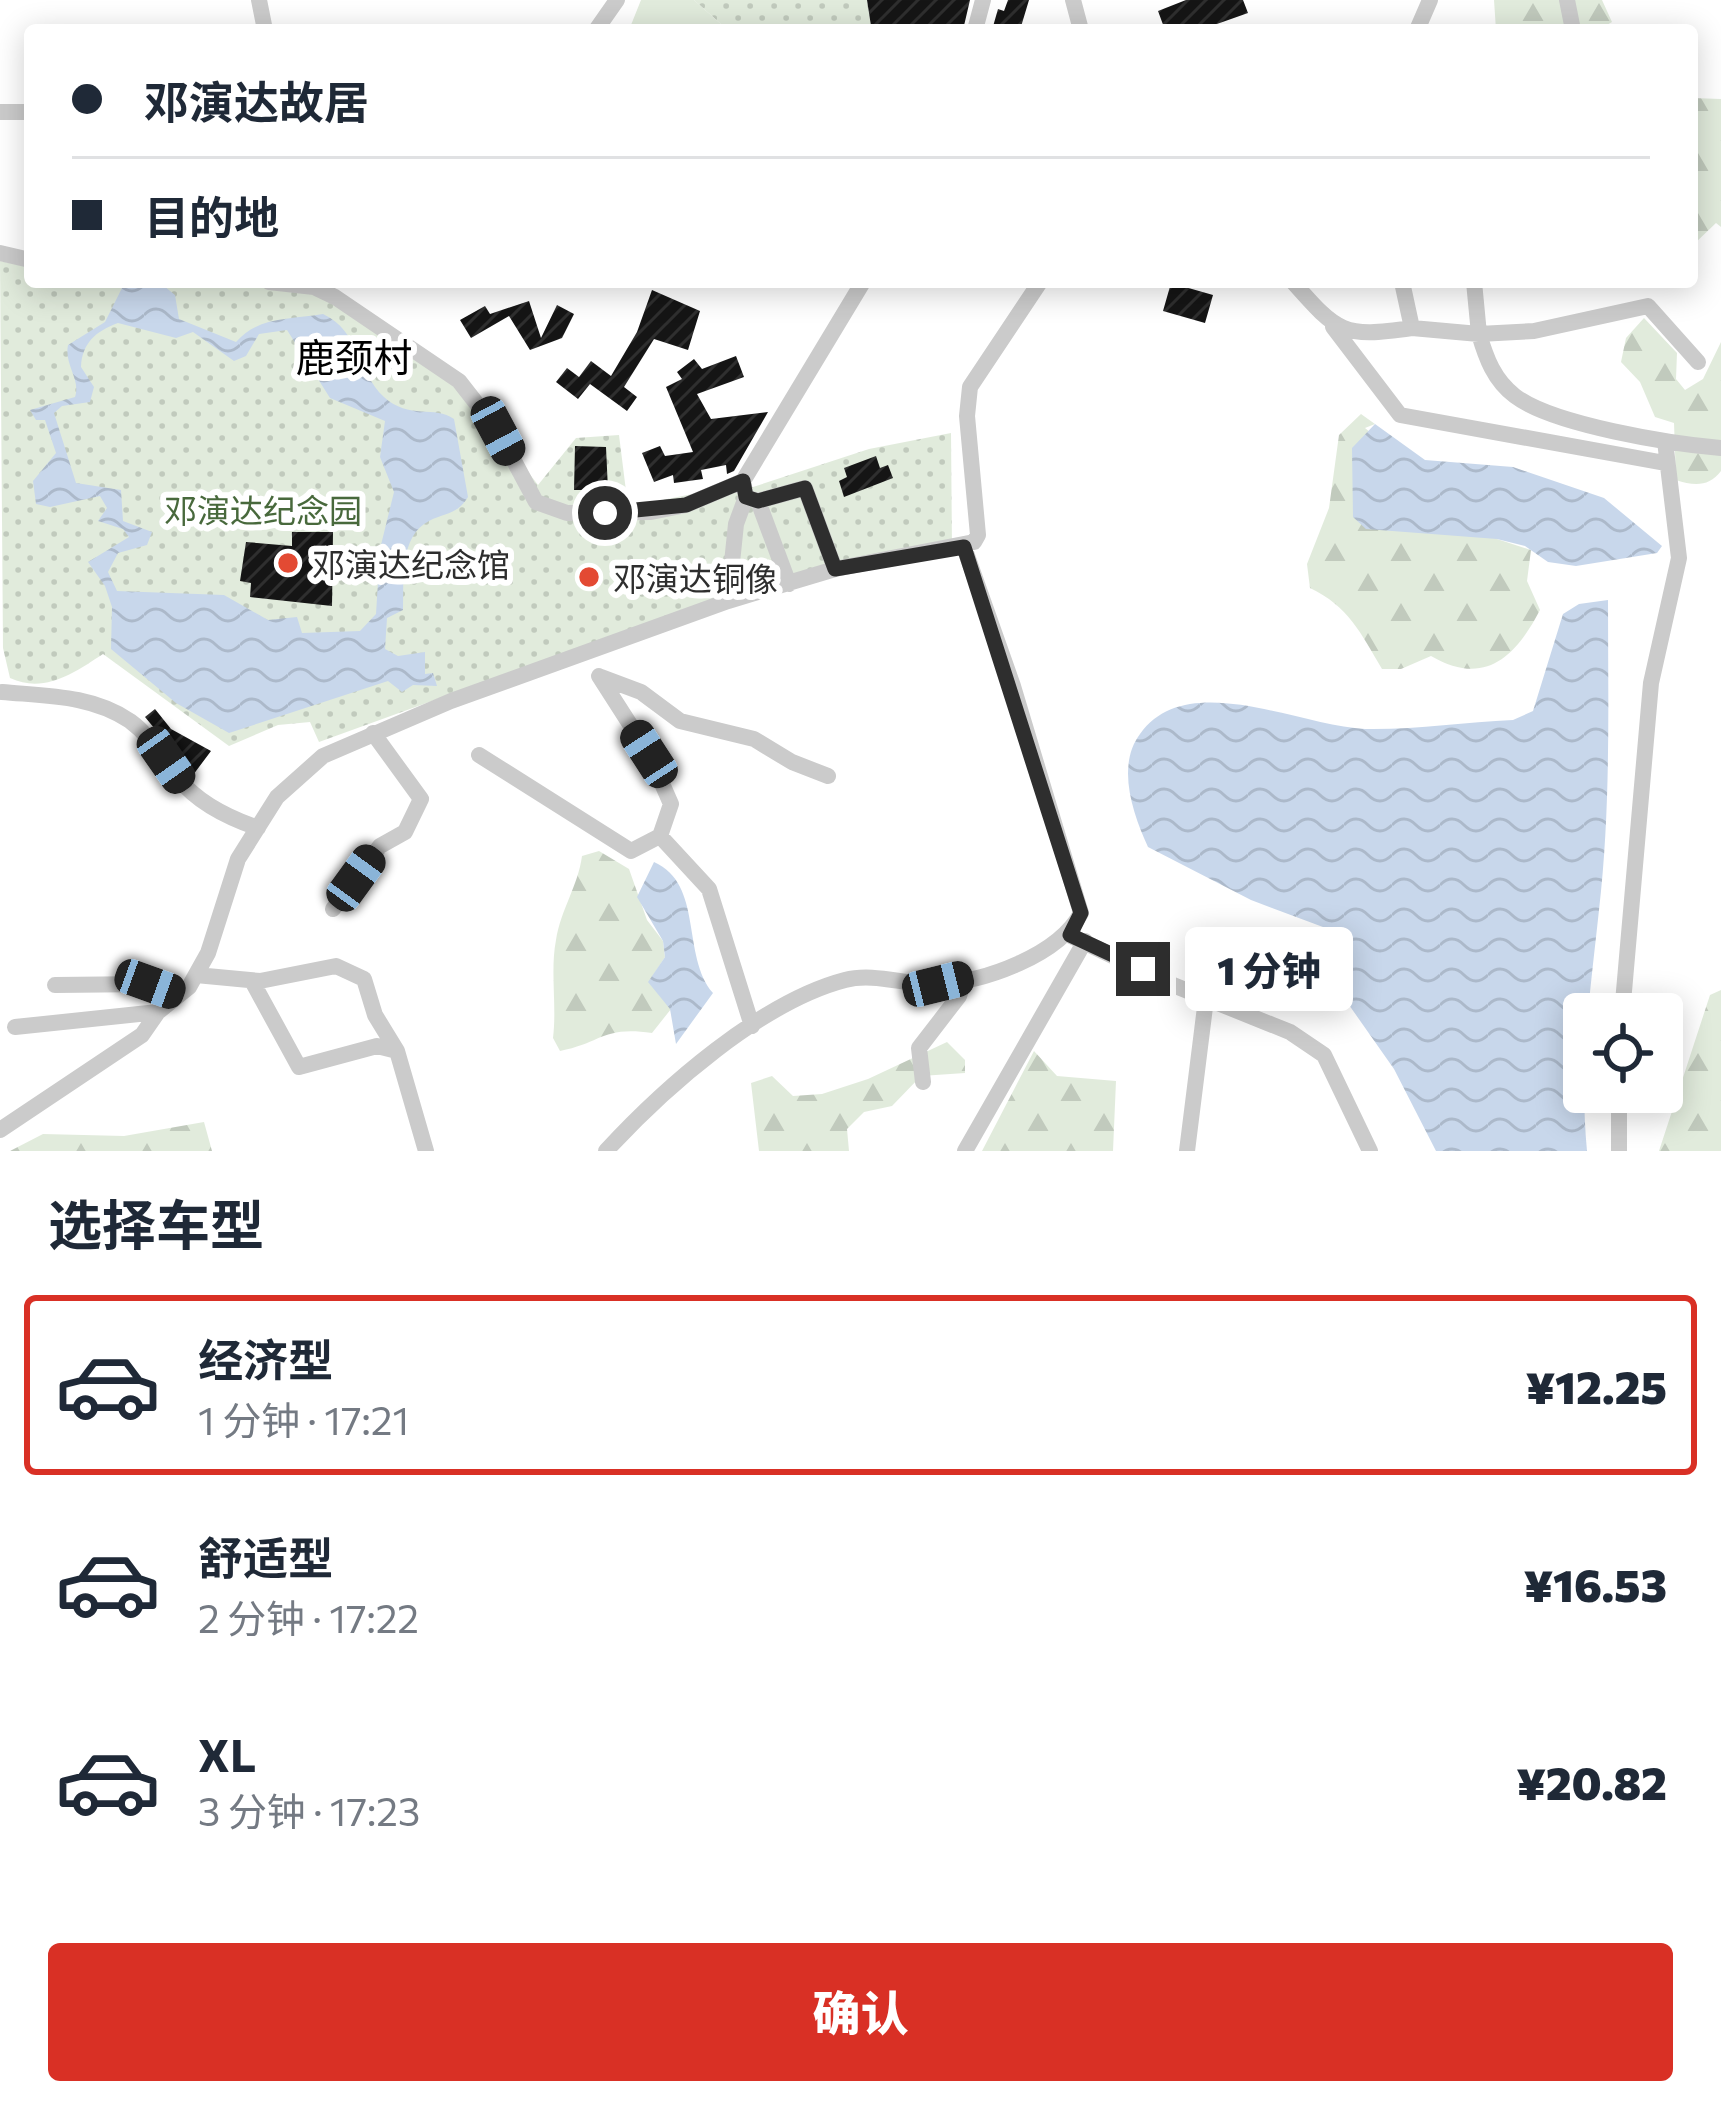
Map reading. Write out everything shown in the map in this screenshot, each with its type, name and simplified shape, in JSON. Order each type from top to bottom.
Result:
[{"type":"street","points":[[728,601],[736,524],[749,493],[860,288]]},
{"type":"street","points":[[0,1130],[142,1035],[196,975],[208,953],[238,859],[277,797],[309,767],[374,734],[728,601],[835,569],[964,547],[978,535],[970,387],[1036,288]]},
{"type":"street","points":[[1298,288],[1400,415],[1665,464]]},
{"type":"street","points":[[1403,288],[1412,328]]},
{"type":"street","points":[[1475,288],[1479,334],[1489,366],[1511,394],[1534,409],[1665,441],[1721,448]]},
{"type":"street","points":[[331,290],[459,381],[498,431],[536,502],[567,513],[651,512],[749,493],[805,488],[835,569]]},
{"type":"street","points":[[1333,327],[1369,334],[1412,328],[1479,334],[1534,331],[1648,306],[1698,362]]},
{"type":"street","points":[[1624,993],[1651,683],[1679,558],[1665,441]]},
{"type":"street","points":[[749,493],[789,584]]},
{"type":"street","points":[[964,547],[1081,913],[1077,938],[965,1151]]},
{"type":"street","points":[[479,755],[631,850],[660,836],[670,805],[649,754],[599,676],[577,657]]},
{"type":"street","points":[[599,676],[641,692],[680,721],[754,739],[792,763],[828,776]]},
{"type":"street","points":[[1,687],[64,696],[127,719],[149,737],[182,783],[228,818],[259,828]]},
{"type":"street","points":[[333,910],[380,846],[405,832],[421,799],[374,734]]},
{"type":"street","points":[[660,836],[709,889],[752,1026]]},
{"type":"street","points":[[607,1151],[648,1106],[752,1026],[846,979],[938,984],[1077,938],[1206,999],[1290,1032],[1324,1055],[1370,1151]]},
{"type":"street","points":[[196,975],[252,981],[289,971],[348,969],[364,979],[397,1051],[427,1151]]},
{"type":"street","points":[[923,1082],[919,1048],[959,996],[965,977]]},
{"type":"street","points":[[252,981],[299,1067],[377,1046],[397,1051]]},
{"type":"street","points":[[55,985],[150,984],[178,995]]},
{"type":"street","points":[[1187,1151],[1206,999]]},
{"type":"street","points":[[15,1027],[158,1012]]},
{"type":"street","points":[[1618,1113],[1619,1151]]},
{"type":"green space","points":[[641,0],[694,0],[721,24],[631,24]]},
{"type":"green space","points":[[694,0],[867,0],[871,24],[721,24]]},
{"type":"green space","points":[[1494,0],[1602,0],[1612,22],[1608,24],[1496,24]]},
{"type":"green space","points":[[1698,98],[1721,99],[1721,227],[1716,223],[1698,240]]},
{"type":"green space","name":"邓演达纪念园","points":[[0,261],[24,266],[24,288],[292,288],[320,293],[459,381],[538,485],[576,438],[619,435],[628,507],[722,488],[753,487],[869,449],[951,433],[952,548],[716,598],[319,742],[310,722],[278,725],[229,746],[103,654],[70,674],[35,684],[10,678],[3,648]]},
{"type":"green space","points":[[1644,318],[1677,353],[1676,379],[1685,390],[1703,379],[1721,342],[1721,471],[1706,482],[1676,480],[1674,423],[1655,417],[1640,382],[1621,362],[1626,338]]},
{"type":"green space","points":[[1361,414],[1375,424],[1365,428],[1497,539],[1531,550],[1527,581],[1540,610],[1520,642],[1496,663],[1467,669],[1431,656],[1401,669],[1382,669],[1344,612],[1310,588],[1307,564],[1329,508],[1339,435]]},
{"type":"green space","points":[[599,851],[629,869],[647,920],[663,941],[665,957],[649,982],[671,1009],[652,1033],[612,1034],[560,1051],[553,1038],[556,940],[582,856]]},
{"type":"green space","points":[[1721,990],[1721,1151],[1659,1151],[1671,1113],[1683,1113],[1683,1078],[1710,995]]},
{"type":"green space","points":[[947,1042],[965,1060],[965,1073],[921,1076],[892,1106],[864,1112],[847,1129],[849,1151],[759,1151],[751,1083],[772,1076],[793,1096],[822,1094],[868,1079]]},
{"type":"green space","points":[[1034,1051],[1057,1076],[1116,1081],[1113,1151],[982,1151]]},
{"type":"green space","points":[[204,1122],[212,1151],[10,1151],[43,1134],[124,1136]]},
{"type":"water","points":[[122,288],[166,288],[175,295],[179,319],[236,342],[265,323],[323,314],[344,331],[384,397],[403,408],[454,419],[468,497],[412,537],[405,560],[403,610],[387,618],[385,649],[398,656],[425,652],[425,674],[433,673],[437,686],[413,685],[402,692],[388,681],[229,733],[176,703],[111,649],[112,607],[105,586],[88,562],[129,537],[123,529],[98,521],[107,508],[100,496],[50,507],[36,504],[33,481],[56,453],[45,420],[36,420],[30,410],[75,397],[68,345],[105,322]],"holes":[[[118,323],[176,338],[193,332],[234,361],[246,356],[259,334],[287,330],[330,398],[385,421],[380,457],[394,492],[380,549],[376,614],[360,631],[302,633],[297,617],[268,620],[224,595],[117,591],[108,572],[118,553],[147,545],[152,532],[123,521],[121,490],[76,483],[54,413],[62,406],[90,402],[94,387],[81,367],[82,359],[87,345],[103,330]]]},
{"type":"water","points":[[1375,424],[1425,460],[1513,467],[1604,498],[1662,546],[1657,553],[1576,566],[1548,562],[1525,546],[1497,539],[1366,529],[1353,517],[1352,448]]},
{"type":"water","points":[[1608,600],[1607,794],[1590,993],[1563,993],[1563,1113],[1585,1113],[1587,1151],[1436,1151],[1394,1069],[1342,995],[1339,950],[1331,930],[1251,900],[1148,847],[1129,790],[1129,761],[1140,734],[1160,715],[1186,705],[1245,706],[1365,729],[1513,720],[1533,711],[1563,614],[1579,604]]},
{"type":"water","points":[[654,862],[670,872],[680,887],[697,960],[713,993],[676,1044],[670,1009],[648,982],[665,957],[663,941],[637,897]]},
{"type":"building","points":[[867,0],[970,0],[964,24],[871,24]]},
{"type":"building","points":[[1008,0],[1029,0],[1022,24],[994,24],[998,9],[1004,11]]},
{"type":"building","points":[[1186,0],[1243,0],[1248,13],[1217,24],[1163,24],[1158,11]]},
{"type":"building","points":[[1170,288],[1213,295],[1205,323],[1163,311]]},
{"type":"building","points":[[652,290],[700,311],[688,350],[654,339],[624,387],[637,397],[627,411],[590,384],[578,399],[556,382],[567,368],[579,377],[591,361],[611,376],[637,332]]},
{"type":"building","points":[[529,301],[541,338],[557,305],[574,314],[562,338],[530,350],[509,316],[471,338],[460,320],[485,306],[490,314]]},
{"type":"building","points":[[736,356],[744,377],[697,394],[711,419],[768,412],[734,471],[727,474],[726,465],[701,470],[703,479],[674,483],[673,475],[654,482],[642,453],[660,446],[665,456],[693,452],[666,387],[682,379],[677,372],[694,359],[702,369]]},
{"type":"building","points":[[575,446],[606,447],[608,490],[574,490]]},
{"type":"building","points":[[876,456],[880,468],[888,465],[893,478],[844,497],[839,481],[847,477],[844,468]]},
{"type":"building","name":"邓演达纪念馆","points":[[292,532],[333,532],[332,606],[250,597],[251,583],[240,581],[246,542],[292,546]]},
{"type":"building","points":[[155,709],[171,729],[211,751],[193,775],[145,717]]},
{"type":"place","name":"邓演达纪念馆","points":[[288,563]]},
{"type":"place","name":"邓演达铜像","points":[[589,577]]},
{"type":"district","name":"鹿颈村","points":[[354,356]]},
{"type":"route","points":[[605,513],[686,505],[743,481],[746,497],[758,501],[805,488],[835,569],[964,547],[1081,913],[1070,935],[1143,969]]}]
